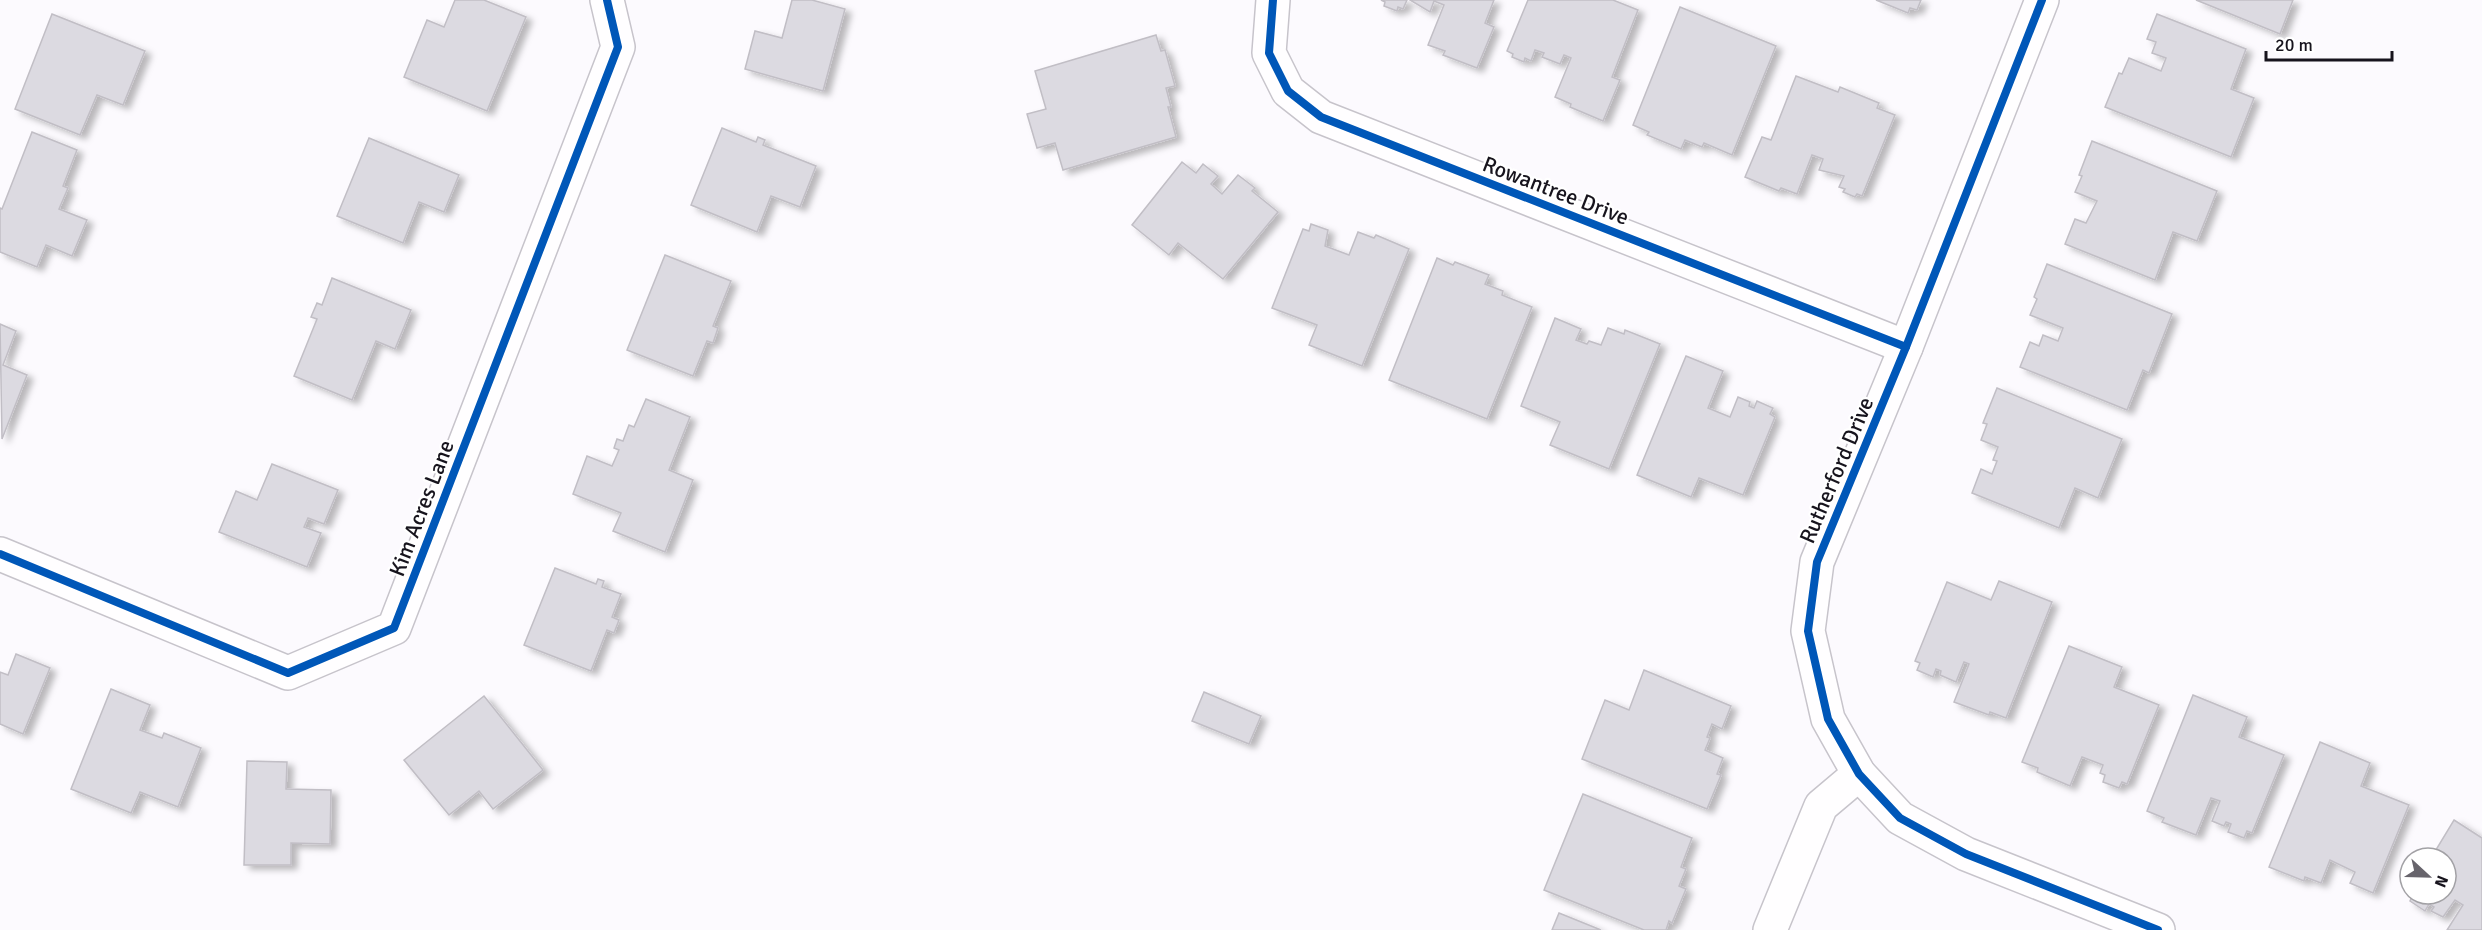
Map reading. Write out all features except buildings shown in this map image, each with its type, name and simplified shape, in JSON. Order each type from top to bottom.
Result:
[{"type":"street","name":"Kim Acres Lane","points":[[0,554],[288,674],[394,628],[618,47],[608,0]]},
{"type":"street","name":"Rowantree Drive","points":[[1273,0],[1269,53],[1288,91],[1321,117],[1906,347]]},
{"type":"street","name":"Rutherford Drive","points":[[2042,0],[1906,347],[1817,562],[1808,632],[1828,719],[1859,774],[1900,818],[1966,854],[2158,930]]},
{"type":"street","points":[[1770,930],[1821,806],[1859,774]]},
{"type":"cycle path","points":[[0,554],[288,673],[394,628],[618,47],[607,0]]},
{"type":"cycle path","points":[[1273,0],[1269,53],[1288,91],[1321,117],[1906,347]]},
{"type":"cycle path","points":[[2042,0],[1906,347],[1817,562],[1808,631],[1828,719],[1859,774],[1900,818],[1966,854],[2158,930]]}]
